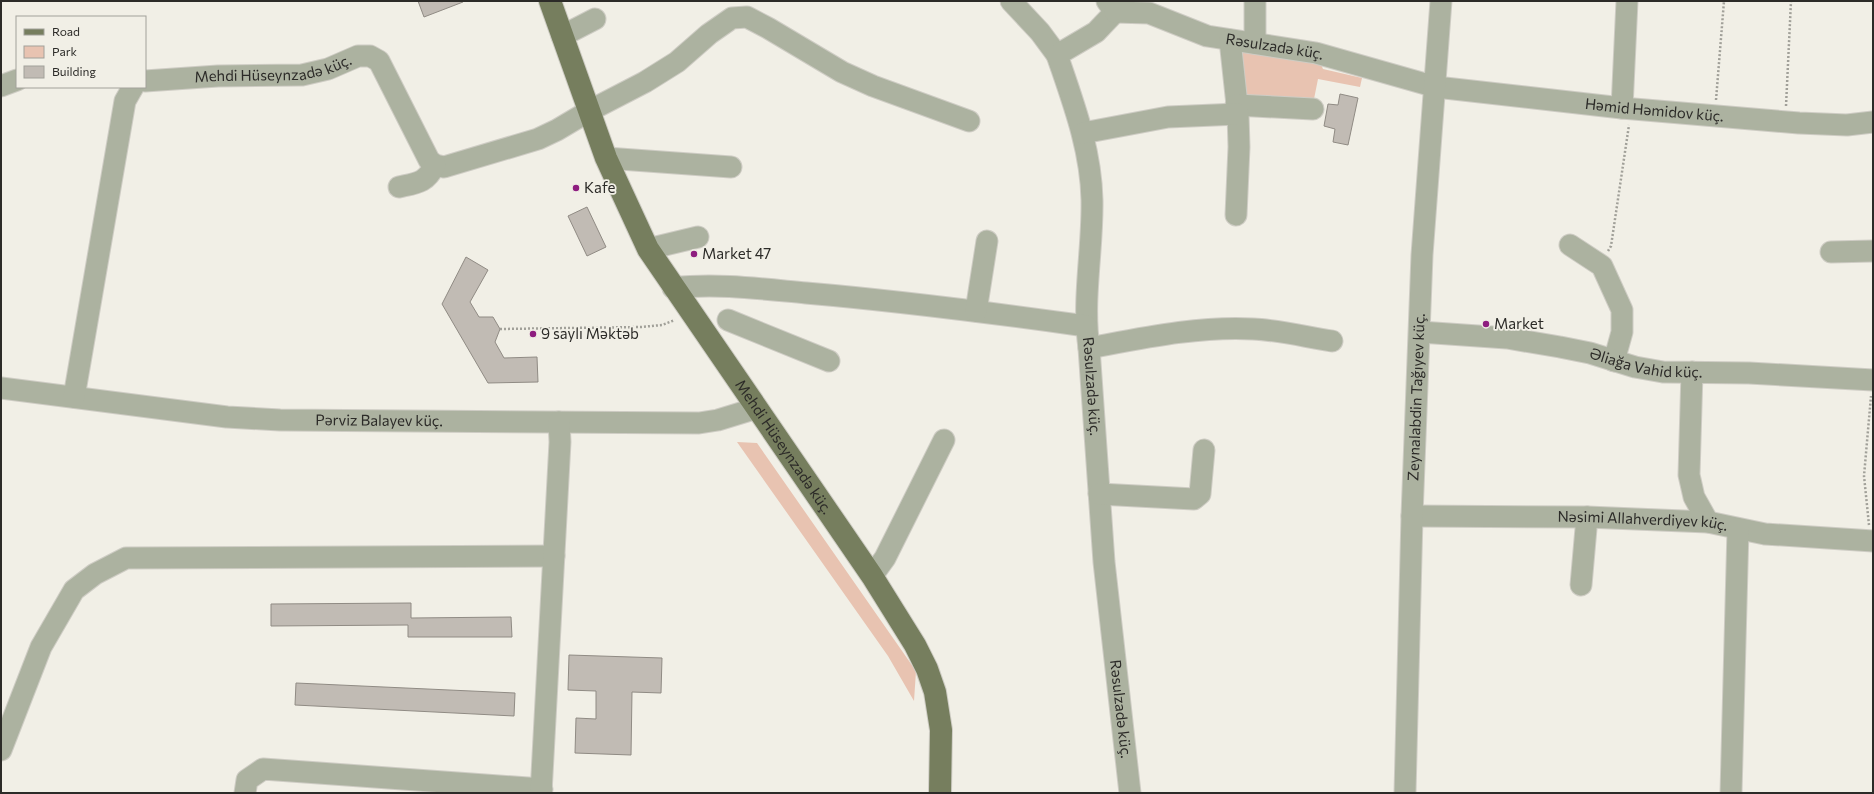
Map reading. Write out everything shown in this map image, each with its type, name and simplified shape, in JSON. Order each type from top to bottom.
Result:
[{"type":"main road","name":"Mehdi Hüseynzadə küç.","points":[[550,1],[606,158],[648,249],[872,576],[915,645],[927,669],[935,692],[941,730],[940,793]]},
{"type":"street","points":[[1011,1],[1040,32],[1057,56]]},
{"type":"street","points":[[1255,1],[1255,43]]},
{"type":"street","name":"Zeynalabdin Tağıyev küç.","points":[[1405,793],[1412,516],[1426,196],[1436,87],[1441,1]]},
{"type":"street","points":[[1626,109],[1627,1]]},
{"type":"street","name":"Rəsulzadə küç.","points":[[1130,793],[1104,562],[1089,348],[1086,326],[1092,199],[1083,132],[1057,56],[1096,32],[1111,6],[1149,13],[1207,36],[1316,53],[1436,87]]},
{"type":"street","points":[[399,187],[421,182],[430,175],[435,165],[444,167],[538,139],[557,130],[589,111],[645,82],[677,62],[709,34],[732,18],[747,17],[842,72],[873,86],[969,121]]},
{"type":"street","points":[[562,36],[595,19]]},
{"type":"street","points":[[1230,40],[1239,147],[1236,215]]},
{"type":"street","name":"Mehdi Hüseynzadə küç.","points":[[146,81],[218,76],[302,75],[328,69],[358,56],[370,56],[378,61],[429,160],[435,165]]},
{"type":"street","points":[[1,86],[16,80]]},
{"type":"street","name":"Həmid Həmidov küç.","points":[[1436,87],[1626,109],[1786,122],[1847,125],[1873,122]]},
{"type":"street","points":[[74,397],[125,101],[132,88]]},
{"type":"street","points":[[1083,132],[1168,117],[1237,110],[1313,109]]},
{"type":"street","points":[[606,158],[731,167]]},
{"type":"street","points":[[648,249],[698,237]]},
{"type":"street","points":[[976,312],[987,241]]},
{"type":"street","points":[[1570,245],[1602,266],[1622,310],[1622,332],[1614,361]]},
{"type":"street","points":[[1831,252],[1873,251]]},
{"type":"street","points":[[674,288],[698,285],[827,295],[1086,326]]},
{"type":"street","points":[[724,287],[728,320]]},
{"type":"street","points":[[709,340],[728,320]]},
{"type":"street","points":[[728,320],[829,361]]},
{"type":"street","points":[[1089,348],[1163,335],[1220,330],[1254,329],[1332,341]]},
{"type":"street","name":"Əliağa Vahid küç.","points":[[1420,332],[1507,338],[1560,347],[1663,372],[1749,373],[1873,380]]},
{"type":"street","points":[[1692,372],[1689,475],[1694,497],[1708,522]]},
{"type":"street","name":"Pərviz Balayev küç.","points":[[1,388],[227,416],[280,420],[699,423],[718,420],[757,408]]},
{"type":"street","points":[[245,793],[247,780],[263,769],[542,791],[560,442],[559,422]]},
{"type":"street","points":[[872,576],[885,558],[944,440]]},
{"type":"street","points":[[1099,494],[1194,499],[1200,494],[1204,450]]},
{"type":"street","name":"Nəsimi Allahverdiyev küç.","points":[[1412,516],[1587,517],[1708,522],[1765,534],[1872,541]]},
{"type":"street","points":[[1581,585],[1587,517]]},
{"type":"street","points":[[1731,793],[1738,529]]},
{"type":"street","points":[[1,750],[41,647],[74,590],[95,574],[126,558],[554,556]]},
{"type":"path","points":[[1715,116],[1724,1]]},
{"type":"path","points":[[1786,122],[1791,1]]},
{"type":"path","points":[[1602,266],[1611,246],[1626,109]]},
{"type":"path","points":[[500,329],[655,326],[669,322],[690,312]]},
{"type":"path","points":[[1872,541],[1864,476],[1873,380]]},
{"type":"green space","points":[[1238,49],[1319,60],[1323,69],[1362,78],[1360,87],[1318,79],[1314,99],[1242,95]]},
{"type":"green space","points":[[737,442],[757,443],[916,671],[914,701],[888,656]]},
{"type":"building","points":[[418,1],[463,1],[463,2],[424,17]]},
{"type":"building","points":[[1340,94],[1358,98],[1348,145],[1333,142],[1335,129],[1324,126],[1328,104],[1338,105]]},
{"type":"building","points":[[587,207],[606,247],[587,256],[568,216]]},
{"type":"building","points":[[466,257],[488,270],[470,302],[479,317],[493,317],[500,329],[495,342],[504,358],[537,357],[538,382],[488,383],[442,304]]},
{"type":"building","points":[[411,603],[411,618],[511,617],[512,637],[408,637],[408,625],[271,626],[271,604]]},
{"type":"building","points":[[569,655],[662,658],[661,693],[632,692],[631,755],[575,753],[576,718],[596,719],[596,691],[568,690]]},
{"type":"building","points":[[296,683],[515,693],[514,716],[295,705]]},
{"type":"place","name":"Kafe","points":[[576,188]]},
{"type":"place","name":"Market 47","points":[[694,254]]},
{"type":"place","name":"Market","points":[[1486,324]]},
{"type":"place","name":"9 saylı Məktəb","points":[[533,334]]}]
